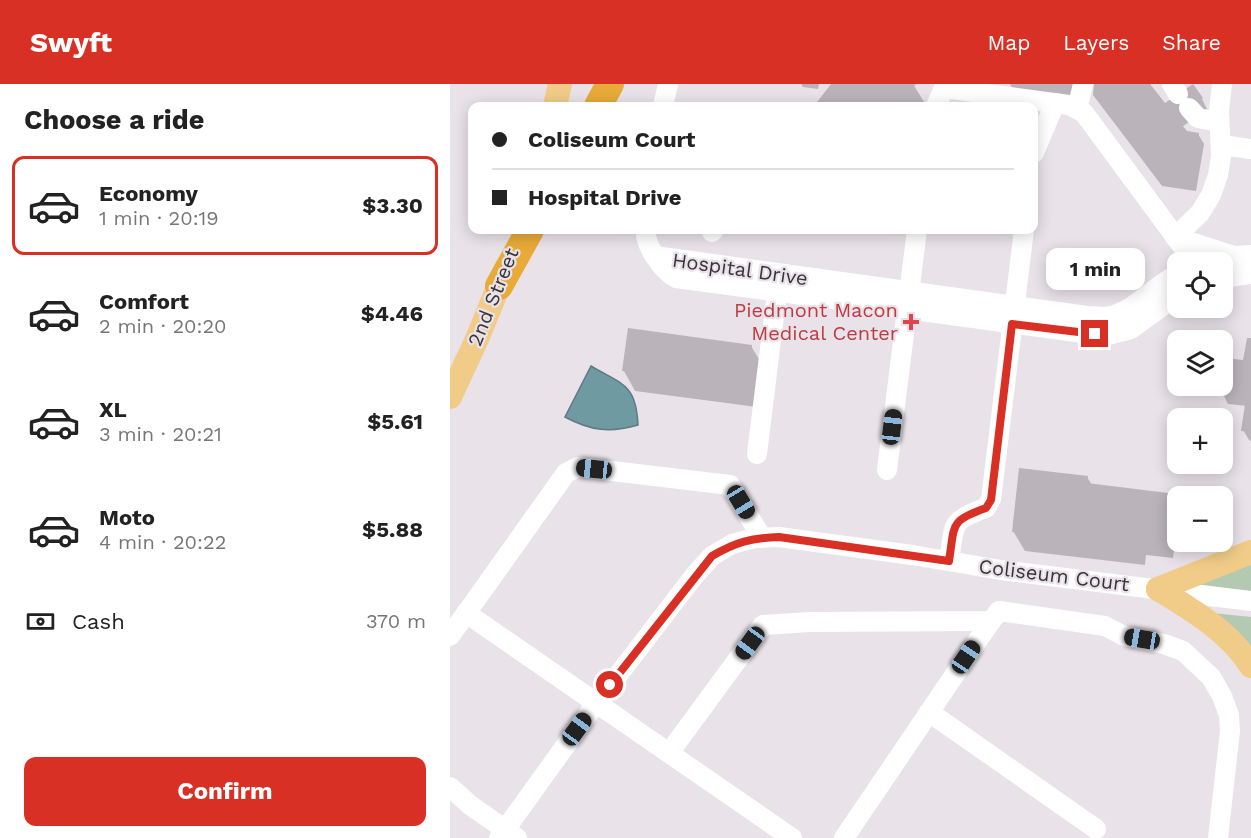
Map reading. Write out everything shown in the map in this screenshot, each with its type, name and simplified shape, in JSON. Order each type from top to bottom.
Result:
[{"type":"highway","points":[[600,102],[610,84]]},
{"type":"highway","points":[[499,286],[528,234]]},
{"type":"main road","points":[[556,102],[560,84]]},
{"type":"main road","points":[[590,102],[594,84]]},
{"type":"main road","name":"2nd Street","points":[[450,397],[474,348],[518,234]]},
{"type":"main road","points":[[1158,589],[1251,552]]},
{"type":"main road","points":[[1158,589],[1214,626],[1231,641],[1251,666]]},
{"type":"street","points":[[664,102],[668,84]]},
{"type":"street","points":[[1077,109],[1083,84]]},
{"type":"street","points":[[1175,237],[1200,213],[1211,195],[1218,175],[1222,145],[1219,122],[1222,84]]},
{"type":"street","points":[[937,102],[941,86],[1069,105],[1084,113],[1186,252]]},
{"type":"street","points":[[1180,95],[1198,118],[1219,122]]},
{"type":"street","points":[[1038,143],[1055,103]]},
{"type":"street","points":[[1222,145],[1251,148]]},
{"type":"street","points":[[645,234],[655,256]]},
{"type":"street","points":[[887,470],[916,234]]},
{"type":"street","points":[[949,561],[955,524],[962,517],[986,508],[991,500],[1023,234]]},
{"type":"street","points":[[1175,237],[1243,256]]},
{"type":"street","name":"Hospital Drive","points":[[655,256],[666,273],[676,278],[777,292],[908,301]]},
{"type":"street","name":"Hospital Drive","points":[[655,256],[908,301],[1013,315],[1108,335],[1131,329],[1167,303]]},
{"type":"street","points":[[1233,276],[1251,274]]},
{"type":"street","name":"Hospital Drive","points":[[1013,315],[1106,317],[1124,312],[1167,281]]},
{"type":"street","points":[[757,454],[777,292]]},
{"type":"street","points":[[450,636],[566,473],[578,467],[730,485],[762,538]]},
{"type":"street","name":"Coliseum Court","points":[[507,835],[596,703],[712,556],[732,544],[779,537],[1001,570],[1251,601]]},
{"type":"street","points":[[844,838],[999,611],[1105,626],[1124,636],[1183,651],[1211,677],[1222,696],[1229,715],[1230,731],[1218,838]]},
{"type":"street","points":[[466,613],[792,838]]},
{"type":"street","points":[[669,753],[763,625],[810,622],[991,621]]},
{"type":"street","points":[[929,712],[1096,829]]},
{"type":"street","points":[[450,787],[507,835]]},
{"type":"green space","points":[[1251,558],[1251,591],[1181,584]]},
{"type":"green space","points":[[1212,613],[1251,617],[1251,653]]},
{"type":"water","points":[[591,366],[619,382],[631,393],[637,411],[638,425],[609,430],[592,428],[565,417]]},
{"type":"building","points":[[831,84],[916,84],[901,102],[817,102]]},
{"type":"building","points":[[1094,84],[1150,84],[1165,103],[1193,84],[1203,98],[1176,118],[1187,131],[1199,133],[1191,181],[1155,176],[1093,95]]},
{"type":"building","points":[[628,328],[752,345],[746,388],[622,371]]},
{"type":"building","points":[[1247,338],[1251,338],[1251,432],[1241,431],[1246,398],[1233,396],[1233,359],[1243,360]]},
{"type":"building","points":[[1019,468],[1088,476],[1087,483],[1167,493],[1162,539],[1135,536],[1134,546],[1012,532]]},
{"type":"place","name":"Piedmont Macon Medical Center","points":[[911,322]]},
{"type":"route","points":[[610,685],[694,576],[712,556],[732,544],[755,538],[779,537],[949,561],[955,524],[962,517],[986,508],[991,500],[1012,324],[1095,334]]}]
